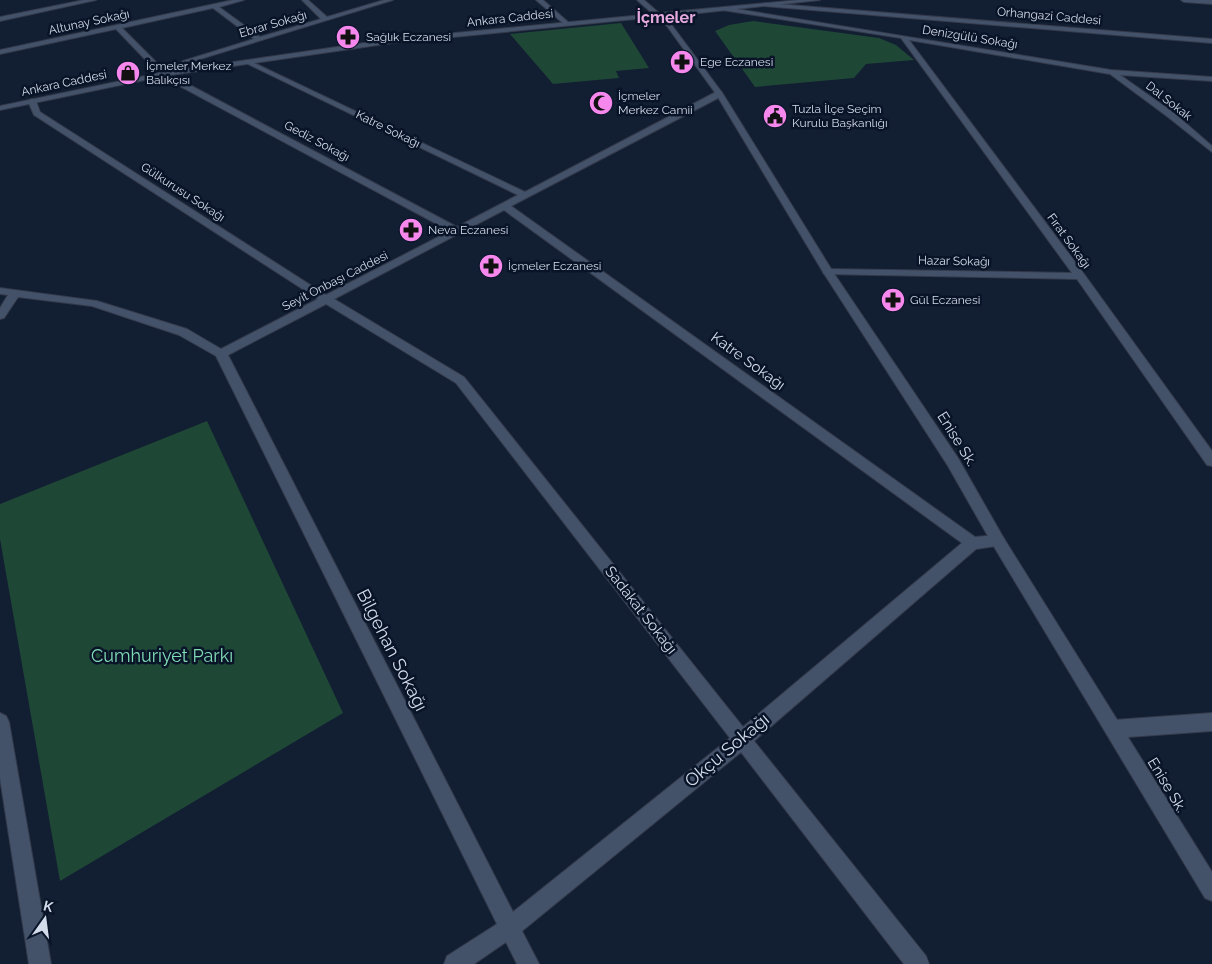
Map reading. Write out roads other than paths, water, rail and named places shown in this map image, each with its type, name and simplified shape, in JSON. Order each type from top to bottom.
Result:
[{"type":"street","points":[[0,19],[93,0]]},
{"type":"street","name":"Altunay Sokağı","points":[[0,52],[241,0]]},
{"type":"street","points":[[305,0],[326,20]]},
{"type":"street","name":"Ebrar Sokağı","points":[[164,74],[185,62],[390,0]]},
{"type":"street","points":[[539,0],[566,23]]},
{"type":"street","name":"Enise Sk.","points":[[640,0],[669,26],[718,94],[828,272],[953,462],[998,541],[1212,891]]},
{"type":"street","name":"Ankara Caddesi","points":[[0,108],[164,74],[392,41],[817,0]]},
{"type":"street","points":[[1184,0],[1212,2]]},
{"type":"street","name":"Orhangazi Caddesi","points":[[766,5],[1212,40]]},
{"type":"street","points":[[214,6],[258,40]]},
{"type":"street","name":"Denizgülü Sokağı","points":[[724,9],[1111,72],[1212,79]]},
{"type":"street","name":"Gediz Sokağı","points":[[118,27],[164,74],[458,230]]},
{"type":"street","name":"Fırat Sokağı","points":[[904,38],[1080,276],[1212,461]]},
{"type":"street","name":"Katre Sokağı","points":[[250,63],[525,195]]},
{"type":"street","name":"Dal Sokak","points":[[1111,72],[1171,115],[1210,147]]},
{"type":"street","name":"Seyit Onbaşı Caddesi","points":[[221,354],[718,94]]},
{"type":"street","name":"Gülkurusu Sokağı","points":[[32,101],[37,113],[326,299]]},
{"type":"street","name":"Katre Sokağı","points":[[505,206],[973,543]]},
{"type":"street","name":"Hazar Sokağı","points":[[828,272],[1080,276]]},
{"type":"street","points":[[0,291],[93,303],[183,332],[221,354]]},
{"type":"street","points":[[0,316],[15,293]]},
{"type":"street","name":"Sadakat Sokağı","points":[[326,299],[460,380],[918,964]]},
{"type":"street","name":"Bilgehan Sokağı","points":[[221,354],[528,964]]},
{"type":"street","points":[[973,543],[998,541]]},
{"type":"street","name":"Okçu Sokağı","points":[[454,964],[510,928],[742,739],[973,543]]},
{"type":"street","points":[[0,722],[40,964]]},
{"type":"street","points":[[1114,729],[1212,722]]},
{"type":"place","name":"Sağlık Eczanesi","points":[[348,37]]},
{"type":"place","name":"Ege Eczanesi","points":[[682,62]]},
{"type":"place","name":"İçmeler Merkez Balıkçısı","points":[[128,73]]},
{"type":"place","name":"İçmeler Merkez Camii","points":[[601,103]]},
{"type":"place","name":"Tuzla İlçe Seçim Kurulu Başkanlığı","points":[[775,116]]},
{"type":"place","name":"Neva Eczanesi","points":[[411,230]]},
{"type":"place","name":"İçmeler Eczanesi","points":[[491,266]]},
{"type":"place","name":"Gül Eczanesi","points":[[893,300]]},
{"type":"district","name":"İçmeler","points":[[666,17]]},
{"type":"park label","name":"Cumhuriyet Parkı","points":[[162,656]]}]
